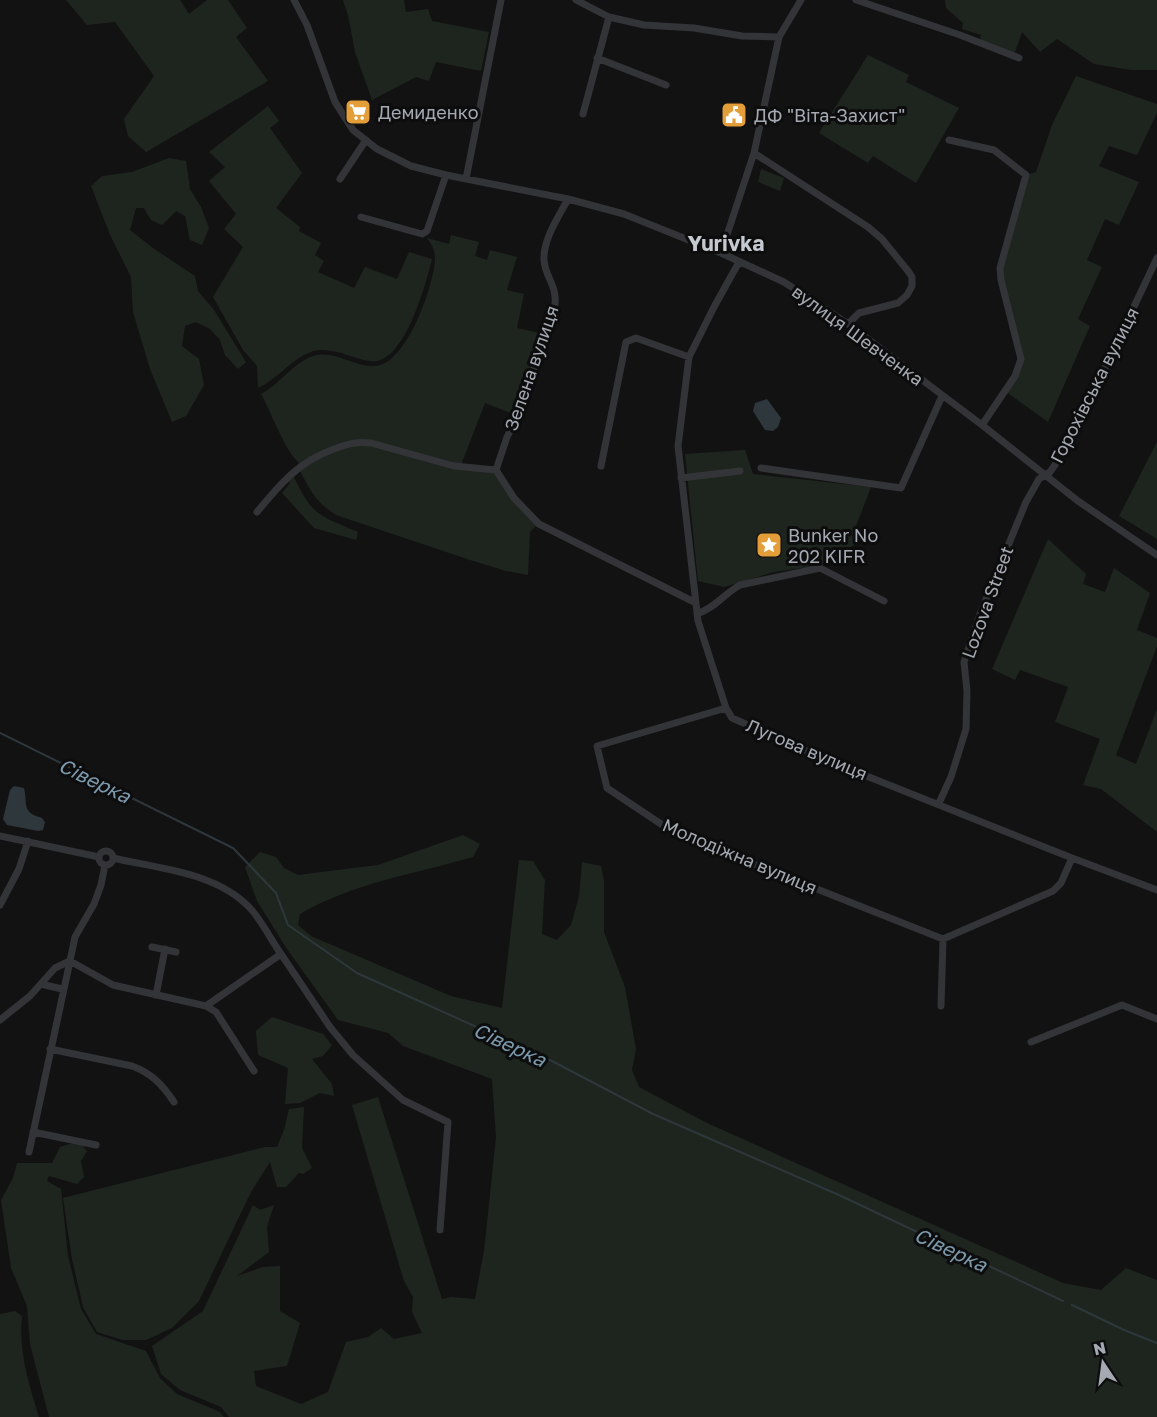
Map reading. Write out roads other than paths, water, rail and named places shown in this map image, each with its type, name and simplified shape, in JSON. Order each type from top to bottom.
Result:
[{"type":"street","name":"вулиця Шевченка","points":[[294,0],[307,26],[335,102],[348,124],[388,156],[411,166],[446,176],[568,198],[646,222],[722,253],[784,282],[848,324],[1044,475],[1157,555]]},
{"type":"street","points":[[466,179],[501,0]]},
{"type":"street","points":[[576,0],[609,17],[644,25],[694,28],[742,36],[779,37]]},
{"type":"street","points":[[595,9],[596,0]]},
{"type":"street","points":[[722,253],[754,153],[779,37],[801,0]]},
{"type":"street","points":[[856,0],[960,35],[1019,58]]},
{"type":"street","points":[[583,114],[609,17]]},
{"type":"street","points":[[597,58],[666,85]]},
{"type":"street","points":[[340,179],[366,140]]},
{"type":"street","points":[[949,140],[994,150],[1026,175],[1000,268],[1021,359],[1015,376],[982,425]]},
{"type":"street","points":[[754,153],[868,226],[912,277],[912,286],[907,295],[898,303],[859,313],[848,324]]},
{"type":"street","points":[[361,217],[422,234],[427,231],[446,176]]},
{"type":"street","name":"Зелена вулиця","points":[[496,470],[507,437],[519,416],[555,304],[556,292],[544,261],[544,250],[568,198]]},
{"type":"street","name":"Горохівська вулиця","points":[[1044,475],[1050,472],[1069,444],[1157,258]]},
{"type":"street","name":"Лугова вулиця","points":[[739,262],[690,357],[678,446],[694,603],[726,708],[732,718],[834,763],[1157,890]]},
{"type":"street","points":[[601,465],[626,342],[636,338],[690,357]]},
{"type":"street","points":[[761,468],[901,488],[942,396]]},
{"type":"street","points":[[257,512],[302,464],[317,455],[348,444],[361,441],[371,443],[454,466],[496,470],[514,498],[539,524],[694,603]]},
{"type":"street","points":[[681,478],[740,471]]},
{"type":"street","name":"Lozova Street","points":[[939,803],[957,761],[966,729],[964,662],[980,614],[1026,502],[1039,479],[1044,475]]},
{"type":"street","points":[[697,614],[708,610],[729,591],[740,585],[820,568],[884,601]]},
{"type":"street","name":"Молодіжна вулиця","points":[[726,708],[597,746],[607,788],[673,832],[943,939]]},
{"type":"street","points":[[0,836],[99,857]]},
{"type":"street","points":[[0,905],[19,869],[28,842]]},
{"type":"street","points":[[99,857],[108,851],[113,858]]},
{"type":"street","points":[[99,857],[105,865]]},
{"type":"street","points":[[105,865],[110,864],[113,858]]},
{"type":"street","points":[[113,858],[208,879],[229,891],[250,909],[330,1027],[353,1055],[402,1100],[448,1122],[440,1230]]},
{"type":"street","points":[[940,1006],[943,939],[1053,891],[1061,883],[1072,858]]},
{"type":"street","points":[[28,1152],[75,937],[94,904],[105,865]]},
{"type":"street","points":[[152,947],[176,952]]},
{"type":"street","points":[[156,995],[165,949]]},
{"type":"street","points":[[206,1006],[281,954]]},
{"type":"street","points":[[0,1020],[15,1009],[55,968],[70,961]]},
{"type":"street","points":[[70,961],[113,985],[206,1006],[216,1012],[255,1071]]},
{"type":"street","points":[[41,984],[63,989]]},
{"type":"street","points":[[1031,1042],[1122,1005],[1157,1019]]},
{"type":"street","points":[[50,1049],[144,1070],[159,1082],[174,1102]]},
{"type":"street","points":[[33,1132],[96,1145]]},
{"type":"waterway","name":"Сіверка","points":[[0,733],[233,848],[276,893],[288,925],[357,973],[552,1061],[653,1114],[839,1195],[1063,1301]]},
{"type":"waterway","name":"Сіверка","points":[[1072,1305],[1157,1343]]},
{"type":"place","name":"Демиденко","points":[[358,112]]},
{"type":"place","name":"ДФ \"Віта-Захист\"","points":[[734,115]]},
{"type":"place","name":"Bunker No 202 KIFR","points":[[769,545]]},
{"type":"district","name":"Yurivka","points":[[726,243]]}]
